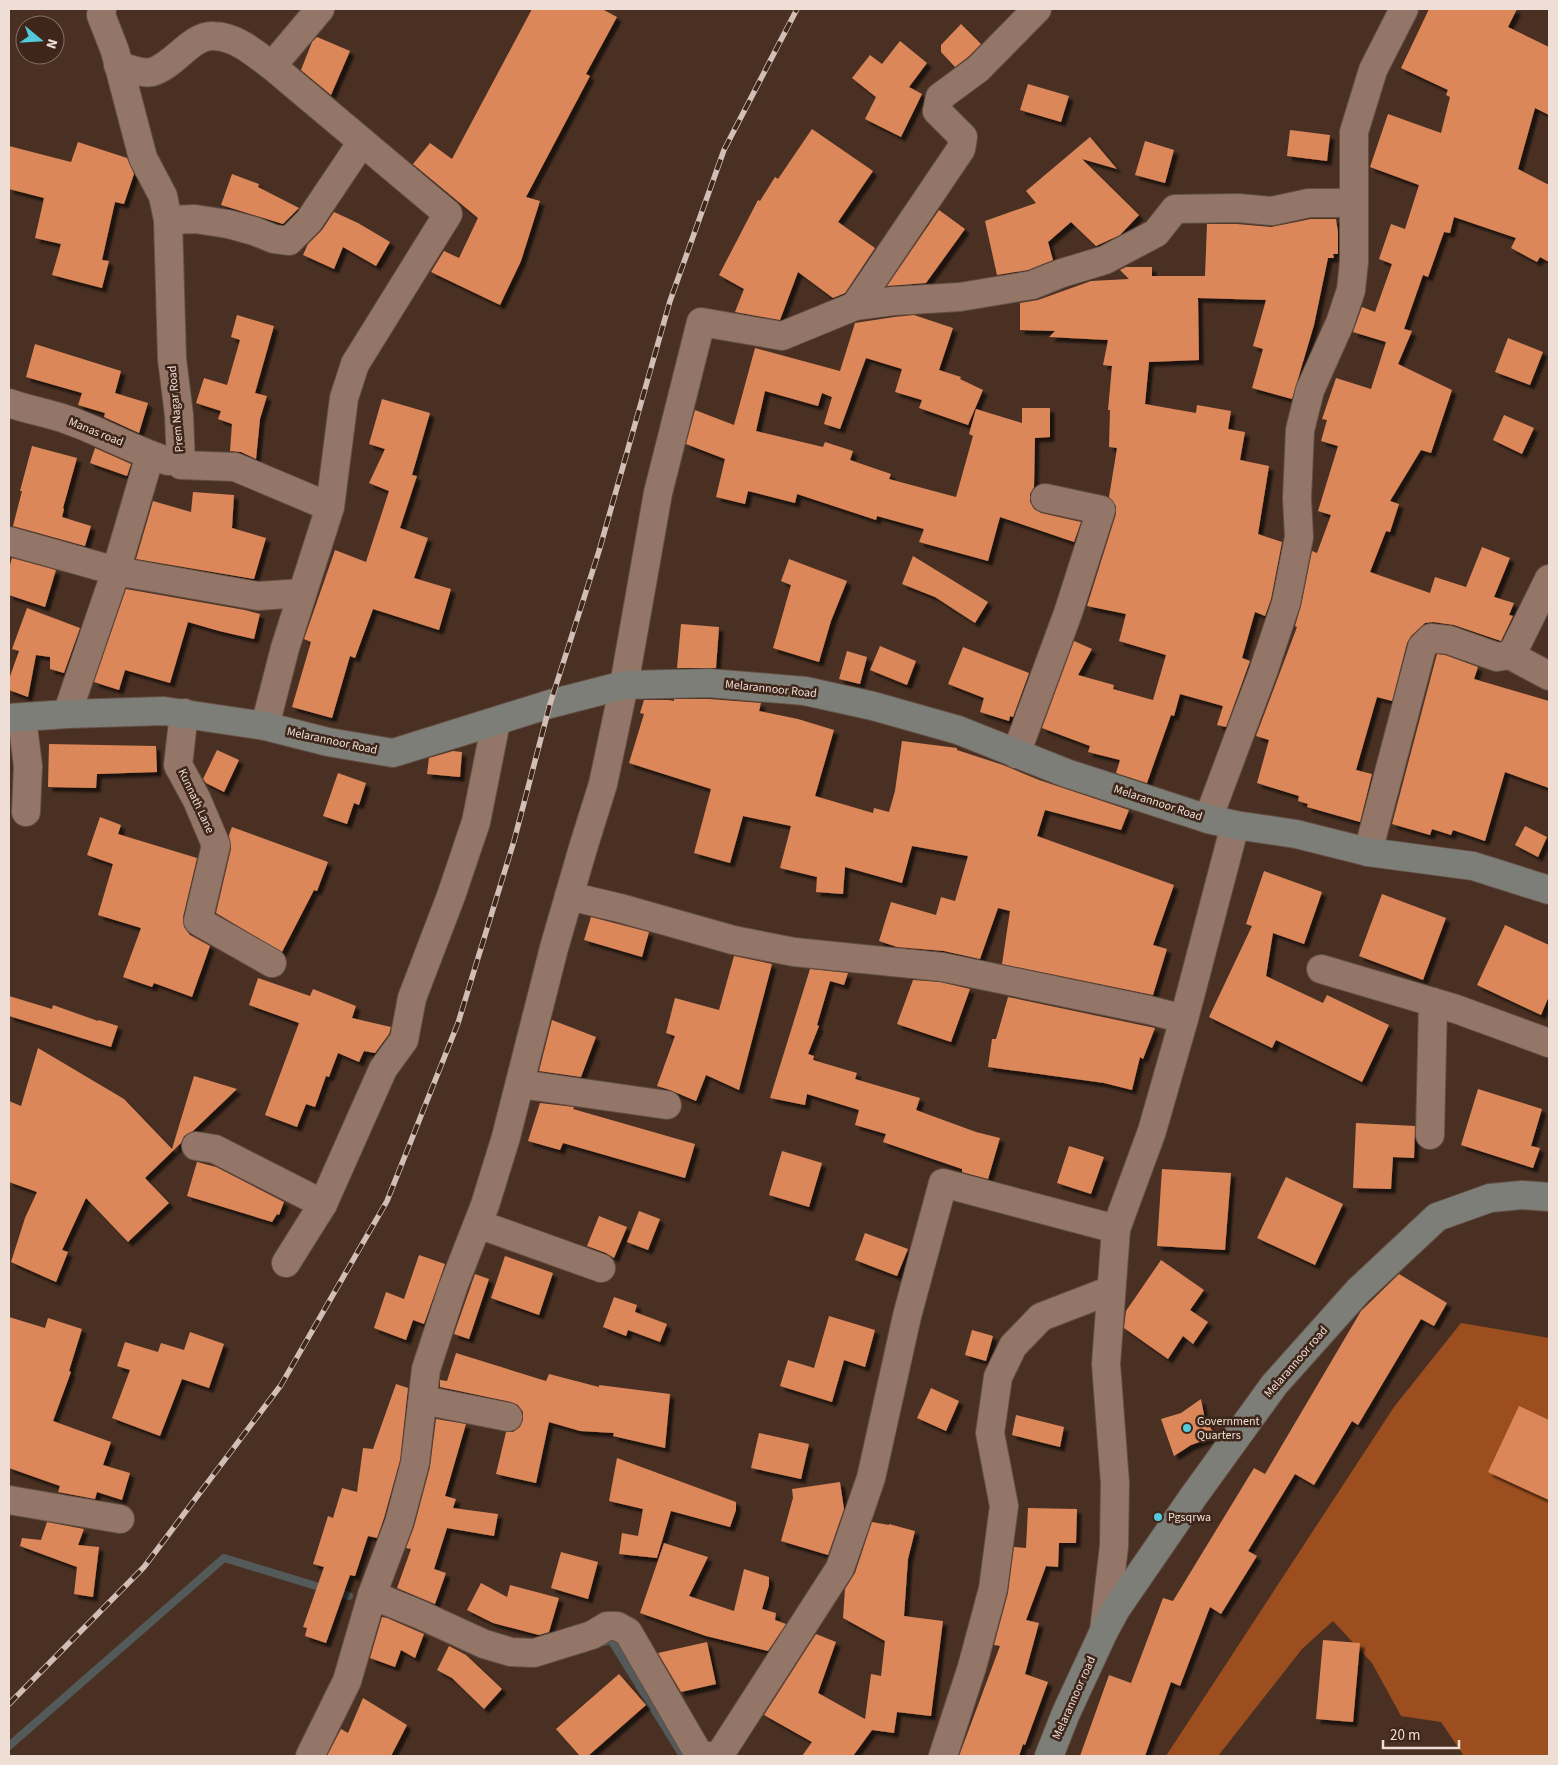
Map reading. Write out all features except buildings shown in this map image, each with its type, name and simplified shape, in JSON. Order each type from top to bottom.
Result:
[{"type":"street","points":[[272,66],[320,9]]},
{"type":"street","points":[[855,306],[961,148],[963,137],[937,111],[940,97],[978,69],[1037,9]]},
{"type":"street","points":[[1208,819],[1263,672],[1286,603],[1299,538],[1297,498],[1300,430],[1310,390],[1340,323],[1350,290],[1354,262],[1354,132],[1374,70],[1403,9]]},
{"type":"street","name":"Prem Nagar Road","points":[[99,11],[115,51],[143,158],[163,196],[168,220],[172,360],[179,415],[181,465],[235,467],[330,507]]},
{"type":"street","points":[[118,65],[135,71],[151,72],[167,65],[196,41],[212,35],[228,38],[245,46],[272,66],[448,214],[355,364],[344,398],[330,507],[285,648],[265,726]]},
{"type":"street","points":[[168,220],[195,219],[228,224],[289,241],[309,221],[362,142]]},
{"type":"street","points":[[310,1756],[346,1681],[372,1595],[399,1523],[415,1463],[426,1369],[453,1287],[478,1224],[506,1137],[569,896],[603,784],[624,685],[658,494],[701,322],[782,336],[855,306],[893,301],[960,297],[1032,285],[1062,273],[1105,260],[1156,233],[1176,209],[1238,208],[1272,211],[1308,203],[1354,203]]},
{"type":"street","name":"Manas road","points":[[9,403],[66,419],[150,455],[181,465]]},
{"type":"street","points":[[67,714],[116,571],[150,455]]},
{"type":"street","points":[[1016,754],[1068,613],[1101,510],[1045,498]]},
{"type":"street","points":[[9,541],[116,571],[258,596],[302,593]]},
{"type":"street","points":[[1510,655],[1549,579]]},
{"type":"street","points":[[1368,852],[1422,647],[1431,638],[1449,640],[1498,657],[1510,655],[1549,676]]},
{"type":"street","name":"Melarannoor Road","points":[[15,718],[67,714],[164,711],[265,726],[328,742],[393,753],[550,704],[624,685],[709,683],[805,691],[873,706],[958,730],[1066,773],[1208,819],[1296,834],[1368,852],[1473,866],[1549,890]]},
{"type":"street","name":"Kunnath Lane","points":[[184,713],[178,765],[197,800],[216,845],[198,921],[272,963]]},
{"type":"street","points":[[15,718],[28,766],[26,812]]},
{"type":"street","points":[[286,1263],[324,1204],[383,1069],[404,1040],[412,998],[452,896],[476,822],[496,722]]},
{"type":"street","points":[[1104,1631],[1115,1528],[1115,1483],[1106,1364],[1116,1229],[1152,1131],[1184,1019],[1235,825]]},
{"type":"street","points":[[569,896],[620,908],[733,940],[794,952],[942,967],[1150,1010],[1184,1019]]},
{"type":"street","points":[[1321,969],[1433,1002],[1549,1043]]},
{"type":"street","points":[[1430,1135],[1433,1002]]},
{"type":"street","points":[[520,1084],[667,1105]]},
{"type":"street","points":[[196,1146],[215,1149],[324,1204]]},
{"type":"street","points":[[372,1595],[484,1644],[512,1652],[534,1653],[592,1635],[607,1626],[617,1626],[628,1632],[697,1750],[704,1756],[719,1756],[840,1568],[871,1478],[907,1316],[944,1183],[1116,1229]]},
{"type":"street","name":"Melarannoor road","points":[[1049,1756],[1066,1713],[1116,1609],[1193,1497],[1269,1392],[1358,1291],[1437,1216],[1490,1198],[1522,1195],[1549,1196]]},
{"type":"street","points":[[478,1224],[601,1268]]},
{"type":"street","points":[[943,1756],[972,1667],[993,1589],[1004,1506],[990,1433],[998,1377],[1013,1346],[1041,1317],[1111,1290]]},
{"type":"street","points":[[422,1400],[508,1417]]},
{"type":"street","points":[[9,1500],[120,1519]]},
{"type":"shaded area","points":[[1461,1323],[1549,1338],[1549,1756],[1464,1756],[1441,1722],[1401,1716],[1372,1663],[1333,1621],[1302,1649],[1218,1756],[1166,1756],[1394,1407]]},
{"type":"waterway","points":[[9,1746],[224,1558],[349,1596]]},
{"type":"waterway","points":[[600,1643],[611,1640],[683,1756]]},
{"type":"railway","points":[[9,1704],[144,1567],[281,1385],[387,1201],[458,1023],[514,841],[550,704],[599,551],[670,301],[724,150],[797,9]]},
{"type":"place","name":"Government Quarters","points":[[1187,1428]]},
{"type":"place","name":"Pgsqrwa","points":[[1158,1517]]}]
